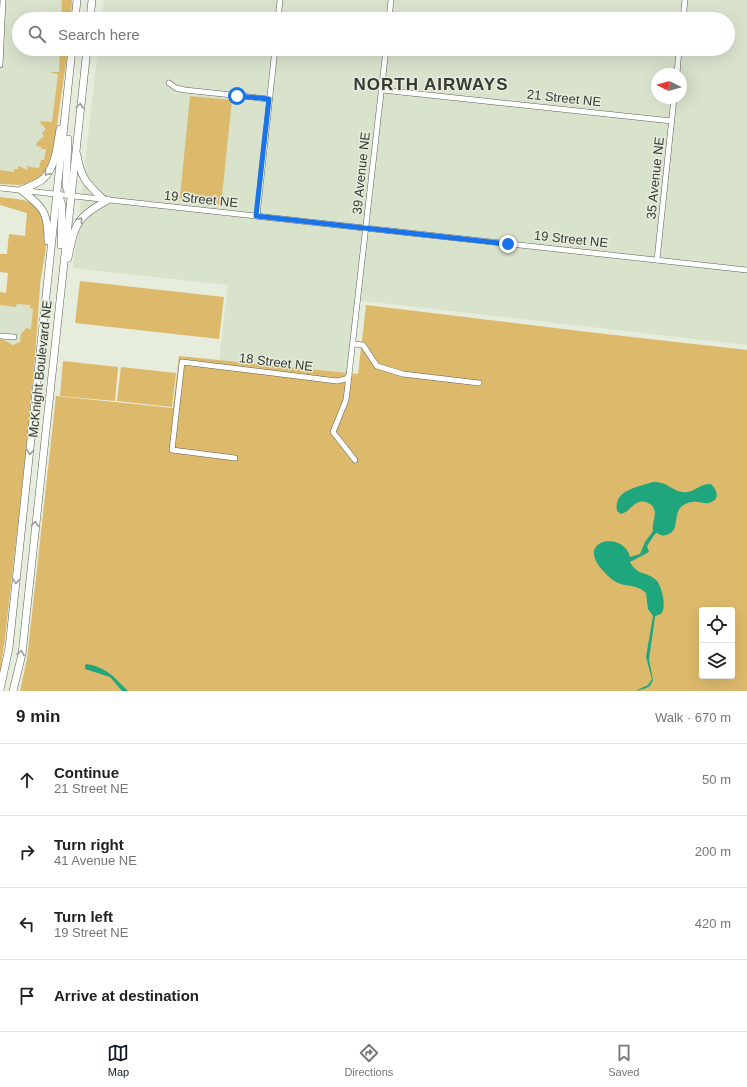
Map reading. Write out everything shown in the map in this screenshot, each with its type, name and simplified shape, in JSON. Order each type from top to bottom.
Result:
[{"type":"main road","points":[[76,12],[77,0]]},
{"type":"main road","points":[[91,12],[92,0]]},
{"type":"main road","name":"McKnight Boulevard NE","points":[[0,690],[6,668],[9,648],[71,56]]},
{"type":"main road","name":"McKnight Boulevard NE","points":[[13,691],[22,654],[86,56]]},
{"type":"main road","points":[[45,302],[48,225],[46,216],[41,206],[21,190],[40,181],[51,168],[57,148],[68,96]]},
{"type":"main road","points":[[66,116],[68,135],[66,186],[67,192],[70,196]]},
{"type":"main road","points":[[60,297],[71,241],[77,223],[85,214],[105,200],[84,179],[79,166],[76,145]]},
{"type":"main road","points":[[58,194],[61,199],[62,206],[62,277]]},
{"type":"street","points":[[0,65],[3,0]]},
{"type":"street","points":[[279,12],[280,0]]},
{"type":"street","points":[[390,12],[391,0]]},
{"type":"street","points":[[684,12],[685,0]]},
{"type":"street","points":[[256,216],[274,56]]},
{"type":"street","name":"39 Avenue NE","points":[[355,460],[333,432],[346,400],[354,344],[385,56]]},
{"type":"street","points":[[678,68],[679,56]]},
{"type":"street","points":[[169,83],[176,88],[185,90],[269,99]]},
{"type":"street","name":"21 Street NE","points":[[382,90],[672,121]]},
{"type":"street","name":"35 Avenue NE","points":[[657,260],[673,104]]},
{"type":"street","name":"19 Street NE","points":[[0,188],[747,270]]},
{"type":"street","points":[[0,336],[14,338]]},
{"type":"street","points":[[354,344],[363,344],[377,366],[403,374],[479,383]]},
{"type":"street","name":"18 Street NE","points":[[235,458],[172,450],[182,362],[336,381],[346,379],[350,372]]},
{"type":"shaded area","points":[[0,0],[64,0],[63,12],[12,12],[12,56],[61,56],[46,164],[36,176],[0,173]]},
{"type":"shaded area","points":[[62,0],[72,0],[71,12],[61,12]]},
{"type":"shaded area","points":[[104,0],[747,0],[747,345],[355,300],[348,373],[219,360],[228,285],[73,268],[97,56],[735,56],[735,12],[103,12]]},
{"type":"shaded area","points":[[60,56],[67,56],[54,146],[49,166],[41,178],[31,183],[19,185],[0,184],[0,170],[14,172],[14,169],[18,169],[18,166],[28,170],[27,165],[30,167],[39,168],[41,160],[44,160],[46,149],[41,150],[42,147],[36,146],[37,142],[44,136],[42,133],[46,129],[39,121],[52,122],[58,74],[51,72],[59,72]]},
{"type":"shaded area","points":[[190,96],[232,100],[221,205],[181,200],[180,197]]},
{"type":"shaded area","points":[[0,197],[23,200],[38,207],[46,230],[46,249],[40,286],[25,462],[0,674],[0,338],[13,345],[20,342],[21,334],[26,328],[31,329],[33,309],[30,308],[30,305],[17,304],[16,307],[0,305],[0,292],[6,293],[8,273],[0,272],[0,254],[7,254],[9,234],[25,236],[27,213],[0,205]]},
{"type":"shaded area","points":[[80,281],[224,297],[219,339],[75,323]]},
{"type":"shaded area","points":[[0,298],[37,303],[34,329],[26,328],[22,334],[20,342],[16,345],[9,344],[0,338]]},
{"type":"shaded area","points":[[366,305],[747,350],[747,691],[20,691],[27,659],[56,396],[173,408],[179,356],[358,374]]},
{"type":"shaded area","points":[[63,361],[118,367],[115,401],[60,396]]},
{"type":"shaded area","points":[[121,367],[176,373],[172,407],[117,401]]},
{"type":"shaded area","points":[[653,482],[663,483],[683,492],[711,484],[717,495],[713,502],[691,502],[682,506],[677,514],[675,527],[673,530],[665,535],[655,534],[647,546],[649,552],[630,562],[636,569],[658,582],[662,591],[664,602],[663,611],[655,617],[649,659],[653,680],[650,686],[635,691],[648,685],[652,679],[646,657],[653,616],[648,609],[646,593],[639,588],[618,583],[609,577],[596,561],[594,551],[599,544],[610,541],[618,543],[625,548],[630,557],[640,554],[645,542],[653,531],[655,515],[654,508],[649,503],[640,502],[636,503],[621,514],[617,511],[617,504],[619,498],[628,490]]},
{"type":"shaded area","points":[[85,665],[94,665],[105,670],[128,691],[122,691],[110,677],[85,669]]},
{"type":"district","name":"NORTH AIRWAYS","points":[[431,84]]},
{"type":"route","points":[[237,96],[269,99],[256,216],[508,244]]}]
